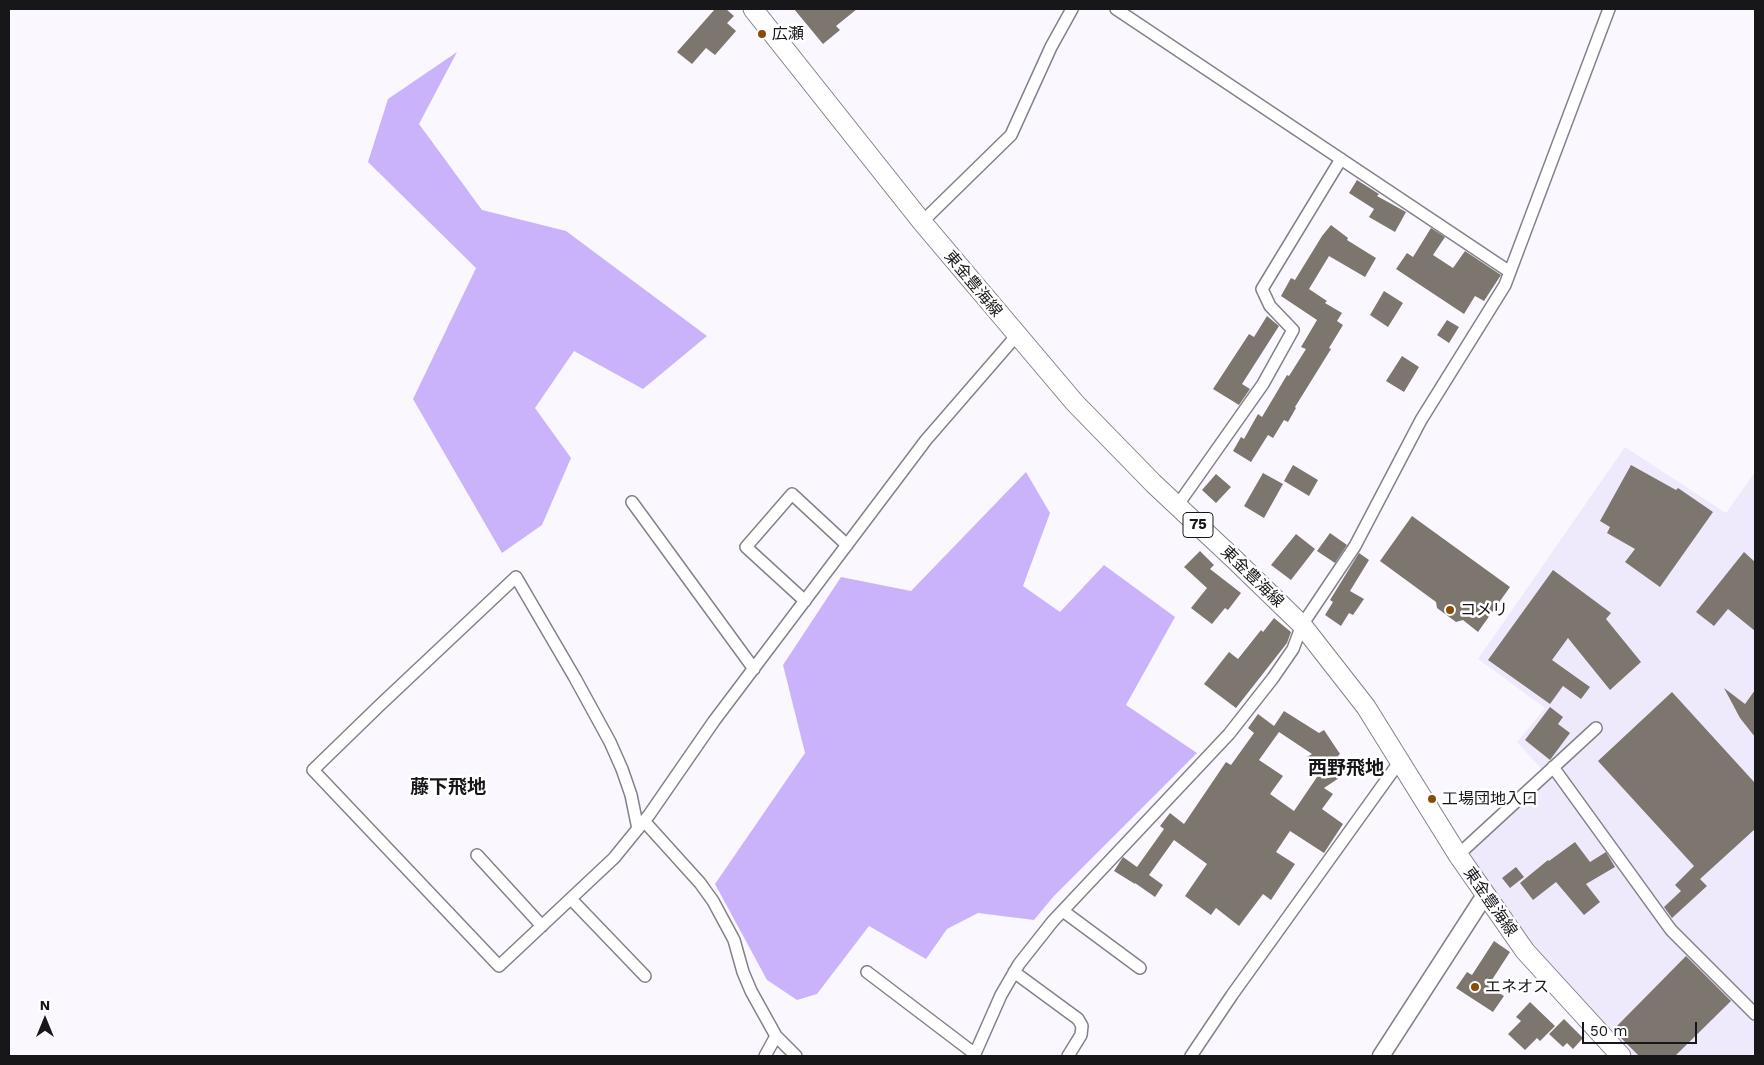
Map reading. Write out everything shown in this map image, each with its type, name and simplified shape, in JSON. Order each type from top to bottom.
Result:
[{"type":"main road","name":"東金豊海線","points":[[753,9],[922,222],[1075,403],[1177,506],[1234,558],[1302,625],[1366,707],[1458,855],[1525,951],[1621,1056]]},
{"type":"street","points":[[922,222],[1011,135],[1051,47],[1072,9]]},
{"type":"street","points":[[1116,9],[1206,71],[1510,272]]},
{"type":"street","points":[[868,972],[975,1055],[1001,995],[1014,972],[1063,911],[1228,734],[1273,678],[1293,649],[1302,625],[1355,546],[1421,420],[1505,285],[1609,9]]},
{"type":"street","points":[[1177,506],[1263,384],[1293,330],[1270,306],[1262,289],[1341,159]]},
{"type":"street","points":[[796,1056],[776,1036],[751,991],[743,972],[734,940],[713,901],[700,883],[641,825],[622,769],[610,742],[576,678],[516,577],[313,770],[499,966],[614,858],[641,825],[714,721],[926,440],[1017,335]]},
{"type":"street","points":[[805,601],[746,547],[792,494],[847,545]]},
{"type":"street","points":[[632,502],[754,669]]},
{"type":"street","points":[[1458,855],[1596,728]]},
{"type":"street","points":[[1191,1056],[1232,995],[1400,761]]},
{"type":"street","points":[[1553,767],[1671,930],[1755,1014]]},
{"type":"street","points":[[477,856],[542,926]]},
{"type":"street","points":[[1381,1056],[1485,895]]},
{"type":"street","points":[[571,899],[645,976]]},
{"type":"street","points":[[1063,911],[1140,968]]},
{"type":"street","points":[[1014,972],[1078,1019],[1082,1026],[1082,1035],[1068,1056]]},
{"type":"street","points":[[765,1056],[776,1036]]},
{"type":"shaded area","points":[[457,52],[419,124],[482,210],[566,231],[707,336],[643,389],[574,351],[535,408],[571,458],[542,525],[502,553],[413,399],[476,268],[368,162],[388,99]]},
{"type":"shaded area","points":[[1625,447],[1726,513],[1755,472],[1755,1056],[1633,1056],[1558,980],[1460,847],[1544,772],[1517,742],[1545,708],[1478,659]]},
{"type":"shaded area","points":[[1026,472],[1050,513],[1023,586],[1060,612],[1104,565],[1175,617],[1126,705],[1197,753],[1053,897],[1034,920],[978,913],[947,929],[926,959],[869,926],[817,994],[797,1000],[767,980],[715,884],[805,753],[783,665],[841,577],[911,591]]},
{"type":"building","points":[[715,9],[726,9],[734,16],[727,23],[736,31],[715,55],[706,48],[692,64],[677,52]]},
{"type":"building","points":[[794,9],[857,9],[836,26],[840,30],[823,44]]},
{"type":"building","points":[[1357,180],[1379,194],[1377,196],[1406,212],[1395,232],[1369,217],[1374,209],[1349,193]]},
{"type":"building","points":[[1331,225],[1348,238],[1347,240],[1376,258],[1365,277],[1329,256],[1309,289],[1327,301],[1325,303],[1342,313],[1337,321],[1343,325],[1288,422],[1284,420],[1273,438],[1268,435],[1251,462],[1233,451],[1241,437],[1244,439],[1258,414],[1262,417],[1287,375],[1289,376],[1306,349],[1301,347],[1317,320],[1281,296],[1291,278],[1295,280],[1322,236]]},
{"type":"building","points":[[1431,228],[1445,237],[1433,255],[1453,268],[1465,251],[1501,275],[1484,301],[1475,296],[1464,314],[1396,269],[1407,253],[1413,257]]},
{"type":"building","points":[[1384,291],[1403,303],[1388,327],[1370,315]]},
{"type":"building","points":[[1267,316],[1279,326],[1242,384],[1250,389],[1239,405],[1213,389],[1249,334],[1254,337]]},
{"type":"building","points":[[1447,320],[1459,327],[1449,343],[1437,335]]},
{"type":"building","points":[[1402,356],[1419,367],[1404,392],[1386,381]]},
{"type":"building","points":[[1293,465],[1318,480],[1309,496],[1284,481]]},
{"type":"building","points":[[1631,465],[1676,490],[1678,488],[1713,512],[1660,587],[1625,562],[1635,549],[1607,533],[1610,527],[1600,521]]},
{"type":"building","points":[[1263,473],[1283,484],[1264,518],[1244,506]]},
{"type":"building","points":[[1216,474],[1231,487],[1216,503],[1202,490]]},
{"type":"building","points":[[1412,516],[1510,587],[1478,632],[1463,620],[1456,622],[1437,608],[1436,602],[1380,561]]},
{"type":"building","points":[[1330,533],[1347,545],[1335,563],[1317,551]]},
{"type":"building","points":[[1296,534],[1315,549],[1291,580],[1271,565]]},
{"type":"building","points":[[1200,551],[1214,565],[1210,569],[1241,593],[1228,610],[1225,608],[1212,624],[1191,608],[1207,588],[1184,567]]},
{"type":"building","points":[[1744,552],[1755,562],[1755,631],[1728,609],[1714,626],[1696,612]]},
{"type":"building","points":[[1359,553],[1369,560],[1350,591],[1364,599],[1353,615],[1349,613],[1341,626],[1325,615],[1333,602],[1330,600]]},
{"type":"building","points":[[1553,570],[1611,613],[1606,619],[1641,662],[1610,690],[1568,638],[1552,660],[1590,687],[1581,699],[1563,686],[1550,704],[1488,660]]},
{"type":"building","points":[[1274,618],[1291,632],[1287,643],[1236,708],[1204,684],[1229,652],[1238,659],[1261,630],[1263,632]]},
{"type":"building","points":[[1724,688],[1745,704],[1755,690],[1755,737],[1740,718]]},
{"type":"building","points":[[1672,692],[1755,783],[1755,829],[1700,879],[1707,886],[1672,918],[1664,907],[1681,891],[1675,885],[1694,866],[1598,761]]},
{"type":"building","points":[[1550,707],[1563,717],[1558,724],[1570,733],[1550,760],[1525,740]]},
{"type":"building","points":[[1284,711],[1319,733],[1324,730],[1340,754],[1338,756],[1348,772],[1324,788],[1333,794],[1322,809],[1343,824],[1324,853],[1290,831],[1276,852],[1295,864],[1271,900],[1263,894],[1239,926],[1216,908],[1211,915],[1185,896],[1207,864],[1174,840],[1149,875],[1163,885],[1155,897],[1114,871],[1123,857],[1137,867],[1164,829],[1160,826],[1170,813],[1184,824],[1226,762],[1231,765],[1254,733],[1248,728],[1258,714],[1274,726]],"holes":[[[1279,732],[1312,754],[1307,757],[1319,774],[1294,811],[1270,794],[1283,776],[1259,760]]]},
{"type":"building","points":[[1575,842],[1590,862],[1606,852],[1615,867],[1586,884],[1600,902],[1584,915],[1556,882],[1533,900],[1520,883],[1548,860]]},
{"type":"building","points":[[1516,867],[1524,877],[1510,888],[1502,878]]},
{"type":"building","points":[[1494,941],[1510,952],[1488,986],[1504,996],[1493,1012],[1456,988],[1467,972],[1472,975]]},
{"type":"building","points":[[1686,956],[1731,1001],[1675,1056],[1639,1056],[1613,1030]]},
{"type":"building","points":[[1530,1002],[1555,1026],[1540,1041],[1537,1038],[1525,1050],[1508,1034],[1521,1021],[1516,1017]]},
{"type":"building","points":[[1564,1019],[1583,1038],[1573,1049],[1567,1043],[1563,1047],[1549,1034]]},
{"type":"place","name":"広瀬","points":[[762,34]]},
{"type":"place","name":"コメリ","points":[[1450,610]]},
{"type":"place","name":"工場団地入口","points":[[1432,799]]},
{"type":"place","name":"エネオス","points":[[1475,987]]},
{"type":"district","name":"西野飛地","points":[[1346,768]]},
{"type":"district","name":"藤下飛地","points":[[448,787]]}]
